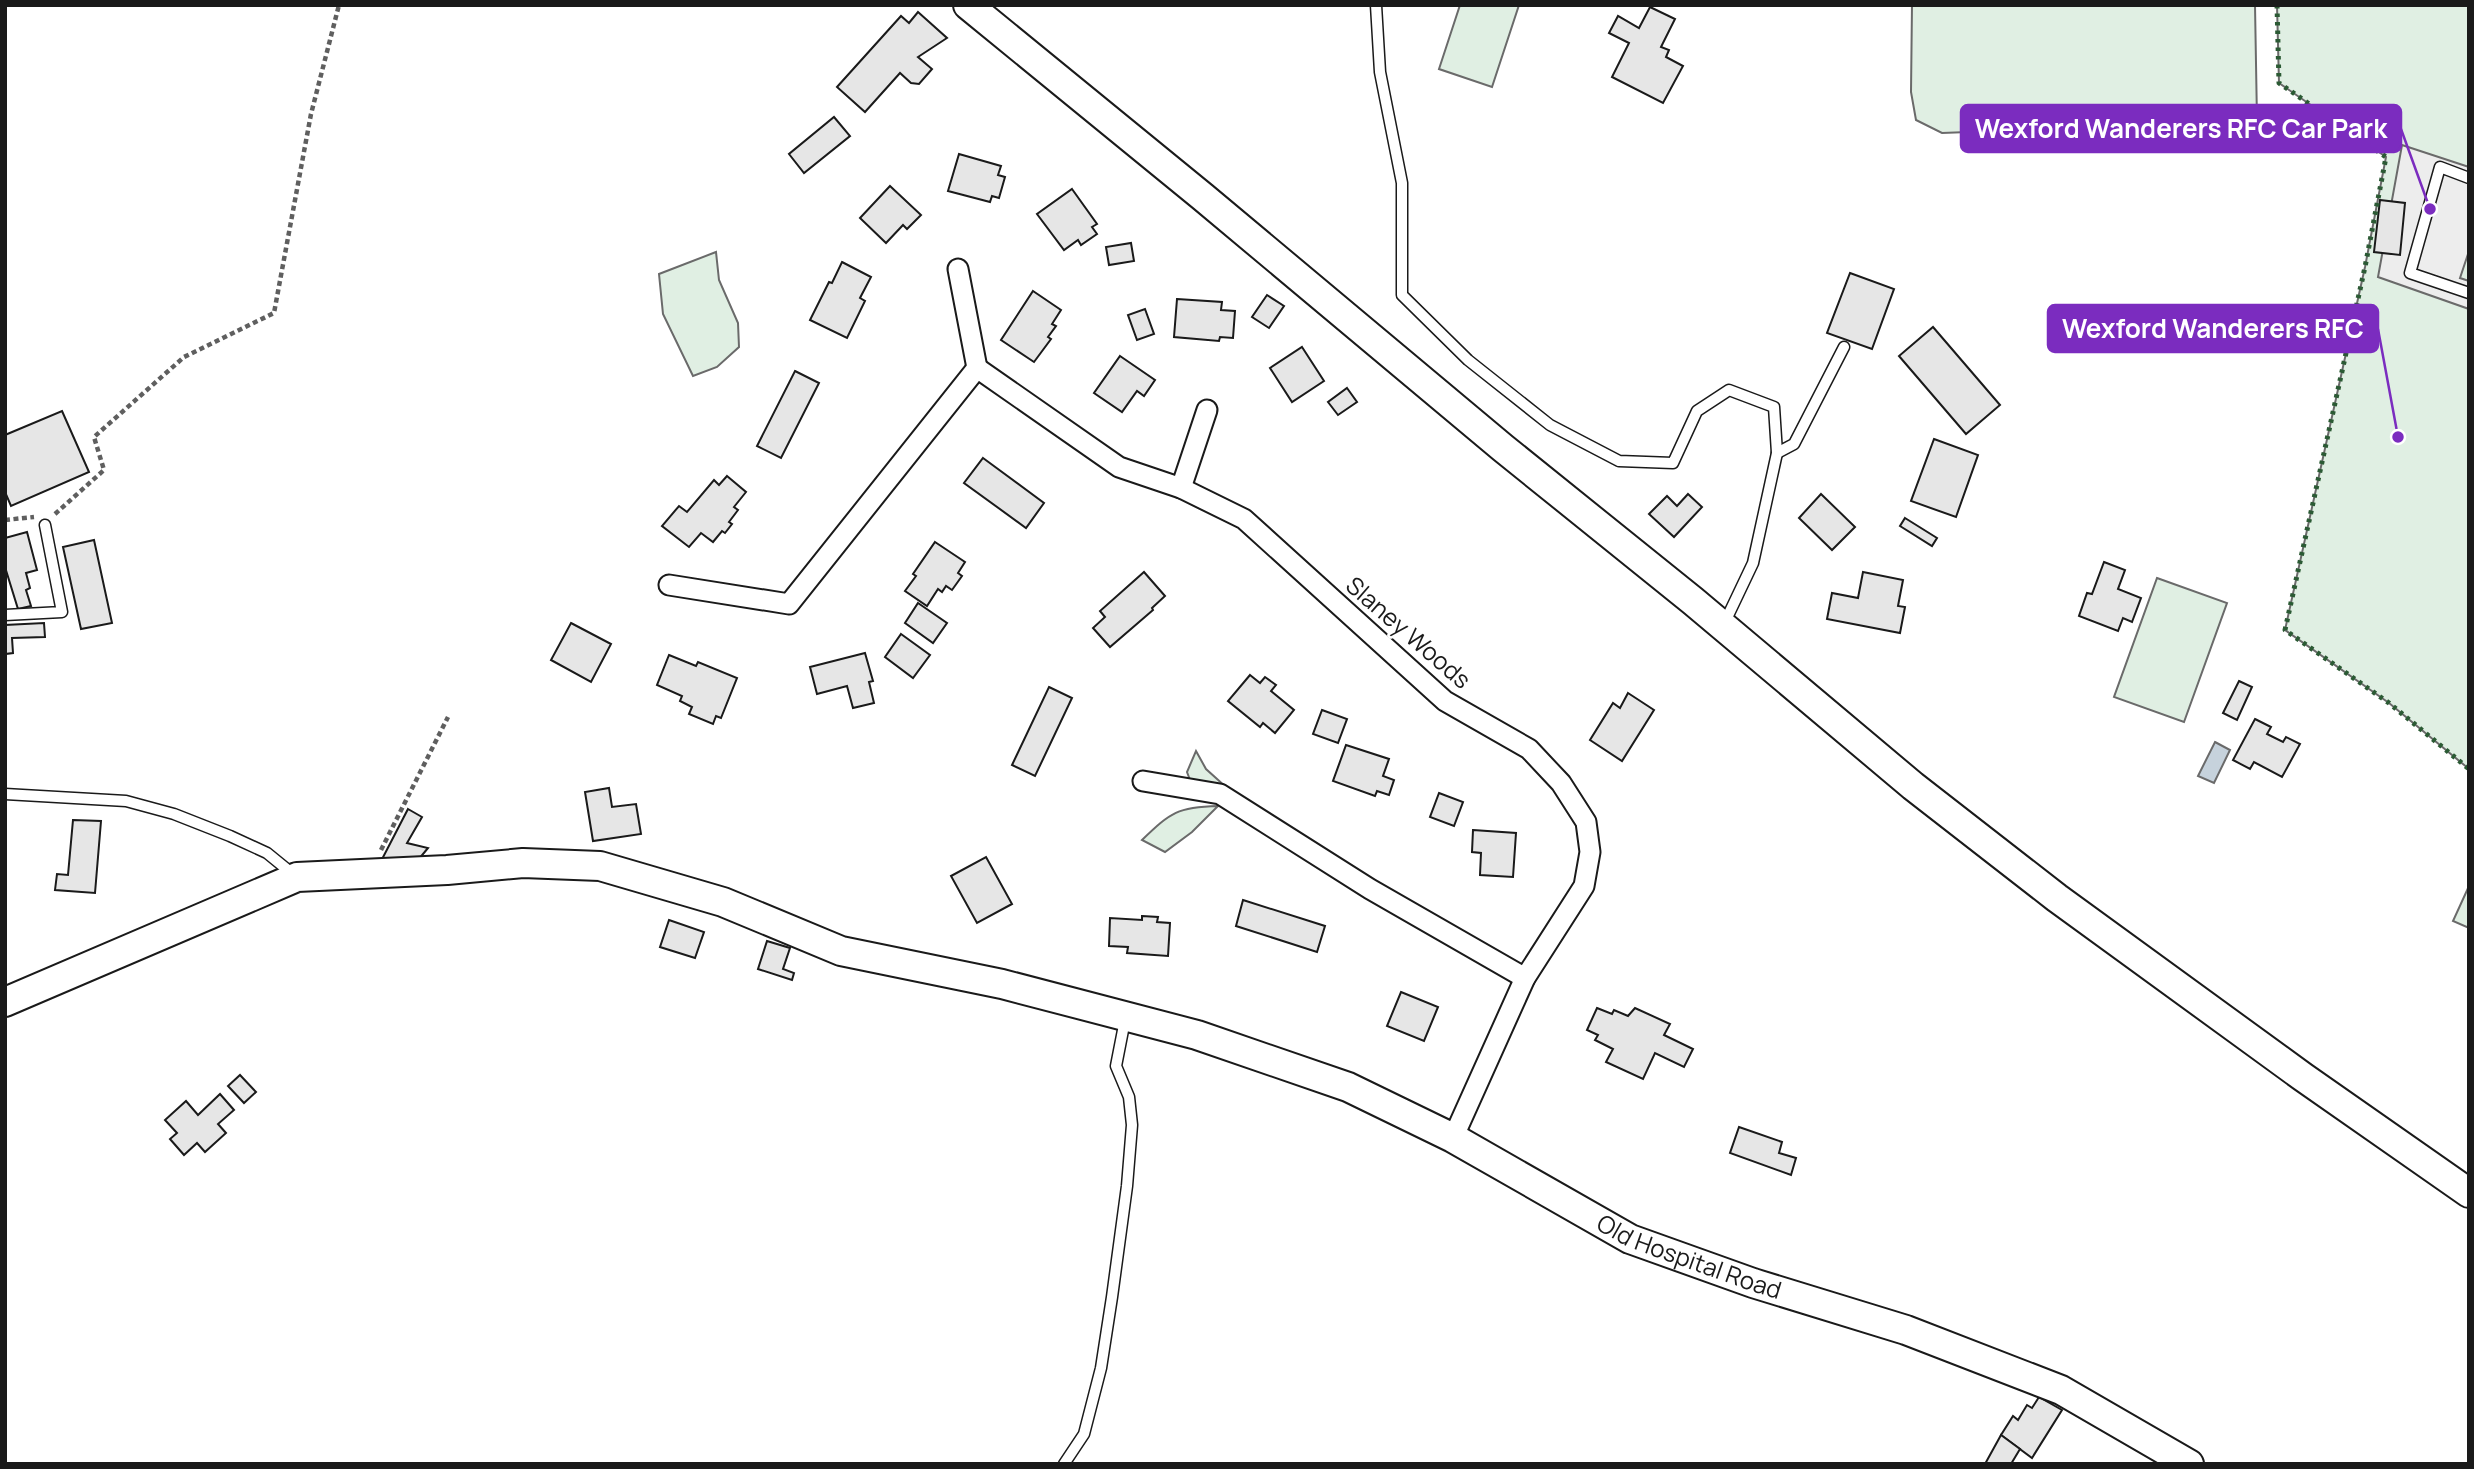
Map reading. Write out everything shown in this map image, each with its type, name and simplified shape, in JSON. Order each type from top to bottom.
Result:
[{"type":"street","points":[[968,5],[1913,786],[2057,898],[2469,1194]]},
{"type":"street","points":[[669,584],[789,604],[977,368],[957,269]]},
{"type":"street","name":"Slaney Woods","points":[[977,368],[1119,467],[1181,488],[1244,519],[1445,701],[1529,749],[1561,783],[1586,822],[1590,852],[1584,886],[1525,978],[1453,1138]]},
{"type":"street","points":[[1181,488],[1207,410]]},
{"type":"street","points":[[1143,781],[1220,794],[1370,889],[1525,978]]},
{"type":"street","name":"Old Hospital Road","points":[[297,877],[523,863],[600,866],[723,902],[841,951],[1002,984],[1197,1035],[1348,1087],[1453,1138],[1630,1239],[1753,1283],[1906,1330],[2061,1390],[2189,1464]]},
{"type":"street","points":[[5,1002],[297,877]]},
{"type":"lane","points":[[1376,5],[1380,72],[1402,183],[1402,295],[1468,360],[1550,425],[1619,461],[1673,463],[1697,411],[1729,390],[1774,407],[1777,453],[1753,563],[1723,627]]},
{"type":"lane","points":[[2469,178],[2440,167],[2410,272],[2469,293]]},
{"type":"lane","points":[[1777,453],[1794,444],[1844,348]]},
{"type":"lane","points":[[5,615],[62,612],[45,526]]},
{"type":"lane","points":[[5,794],[126,801],[174,814],[267,853],[297,877]]},
{"type":"lane","points":[[1064,1464],[1084,1434],[1101,1368],[1116,1269],[1132,1125],[1129,1097],[1116,1066],[1125,1018]]},
{"type":"path","points":[[45,526],[104,470],[94,437],[184,357],[274,313],[312,114],[339,5]]},
{"type":"path","points":[[5,520],[53,516]]},
{"type":"path","points":[[371,873],[448,717]]},
{"type":"green space","points":[[1460,5],[1519,5],[1492,87],[1439,69]]},
{"type":"green space","points":[[1912,5],[2255,5],[2257,121],[1942,133],[1916,120],[1911,92]]},
{"type":"green space","points":[[2277,5],[2469,5],[2469,769],[2389,703],[2285,630],[2365,267],[2386,157],[2279,83]]},
{"type":"green space","points":[[716,252],[719,280],[738,323],[739,347],[717,367],[693,376],[663,314],[659,274]]},
{"type":"green space","points":[[2157,578],[2227,603],[2184,722],[2114,697]]},
{"type":"green space","points":[[1196,751],[1206,769],[1226,787],[1190,780],[1187,772]]},
{"type":"green space","points":[[1218,806],[1192,832],[1165,852],[1142,840],[1160,823],[1176,813],[1193,808]]},
{"type":"green space","points":[[2469,886],[2469,928],[2453,921]]},
{"type":"shaded area","points":[[2402,145],[2469,167],[2469,251],[2460,278],[2469,281],[2469,309],[2378,277]]},
{"type":"shaded area","points":[[2215,742],[2230,750],[2214,783],[2198,776]]},
{"type":"building","points":[[1650,7],[1675,19],[1661,47],[1669,50],[1666,57],[1683,66],[1663,103],[1612,77],[1629,43],[1609,33],[1618,16],[1639,28]]},
{"type":"building","points":[[918,12],[947,38],[918,57],[932,69],[919,84],[911,83],[900,73],[865,112],[837,87],[901,16],[909,23]]},
{"type":"building","points":[[834,117],[850,136],[804,173],[789,154]]},
{"type":"building","points":[[959,154],[1001,166],[998,175],[1005,177],[999,198],[992,196],[990,202],[948,191]]},
{"type":"building","points":[[890,186],[921,215],[907,229],[903,225],[886,243],[860,218]]},
{"type":"building","points":[[1072,189],[1097,224],[1092,227],[1097,234],[1081,245],[1078,240],[1064,250],[1037,214]]},
{"type":"building","points":[[2380,200],[2405,203],[2400,255],[2374,252]]},
{"type":"building","points":[[1131,243],[1134,261],[1109,265],[1106,247]]},
{"type":"building","points":[[842,262],[871,277],[860,298],[865,301],[847,338],[810,320]]},
{"type":"building","points":[[1850,273],[1894,289],[1872,349],[1827,333]]},
{"type":"building","points":[[1033,291],[1061,310],[1052,324],[1056,326],[1048,337],[1051,339],[1034,362],[1001,340]]},
{"type":"building","points":[[1267,295],[1284,306],[1269,328],[1252,317]]},
{"type":"building","points":[[1177,299],[1222,302],[1221,310],[1235,311],[1233,338],[1220,337],[1219,341],[1174,337]]},
{"type":"building","points":[[1145,309],[1154,334],[1137,340],[1128,315]]},
{"type":"building","points":[[1933,327],[2000,405],[1966,434],[1899,356]]},
{"type":"building","points":[[1302,347],[1324,381],[1292,402],[1270,368]]},
{"type":"building","points":[[1120,356],[1155,380],[1144,396],[1137,391],[1122,412],[1094,393]]},
{"type":"building","points":[[795,371],[819,383],[781,458],[757,446]]},
{"type":"building","points":[[1347,388],[1357,402],[1338,415],[1328,402]]},
{"type":"building","points":[[62,411],[89,472],[11,506],[5,492],[5,435]]},
{"type":"building","points":[[1934,439],[1978,455],[1956,517],[1911,501]]},
{"type":"building","points":[[983,458],[1044,503],[1026,528],[964,483]]},
{"type":"building","points":[[727,476],[746,492],[734,507],[738,510],[725,533],[722,531],[713,542],[701,533],[689,547],[662,526],[679,506],[687,512],[714,480],[719,485]]},
{"type":"building","points":[[1688,494],[1702,507],[1674,537],[1649,514],[1667,496],[1677,506]]},
{"type":"building","points":[[1821,494],[1855,527],[1832,550],[1799,518]]},
{"type":"building","points":[[1905,518],[1937,538],[1932,546],[1900,526]]},
{"type":"building","points":[[27,532],[37,570],[26,573],[30,588],[26,590],[31,606],[18,609],[5,567],[5,538]]},
{"type":"building","points":[[94,540],[112,623],[81,629],[63,547]]},
{"type":"building","points":[[935,542],[965,562],[958,573],[962,576],[952,590],[946,586],[942,592],[938,589],[927,606],[905,591]]},
{"type":"building","points":[[2104,562],[2125,570],[2118,589],[2141,598],[2132,622],[2123,618],[2118,631],[2079,616],[2087,593],[2092,594]]},
{"type":"building","points":[[1144,572],[1165,596],[1153,610],[1110,647],[1093,628],[1105,617],[1100,611]]},
{"type":"building","points":[[1863,572],[1903,580],[1898,606],[1905,607],[1900,633],[1827,619],[1832,593],[1858,598]]},
{"type":"building","points":[[918,603],[947,623],[933,643],[905,623]]},
{"type":"building","points":[[44,623],[45,637],[12,638],[13,653],[5,654],[5,625]]},
{"type":"building","points":[[571,623],[611,644],[591,682],[551,660]]},
{"type":"building","points":[[901,634],[930,655],[913,678],[885,657]]},
{"type":"building","points":[[865,653],[873,681],[869,682],[874,703],[853,708],[847,686],[817,694],[810,667]]},
{"type":"building","points":[[669,655],[696,666],[698,662],[737,678],[721,718],[716,716],[713,724],[689,714],[692,707],[680,701],[682,696],[657,685]]},
{"type":"building","points":[[1250,675],[1260,683],[1265,677],[1276,685],[1271,691],[1294,710],[1275,733],[1263,723],[1260,727],[1228,701]]},
{"type":"building","points":[[2239,681],[2252,687],[2237,720],[2223,713]]},
{"type":"building","points":[[1049,687],[1072,698],[1035,776],[1012,765]]},
{"type":"building","points":[[1628,693],[1654,710],[1622,761],[1590,740],[1613,703],[1620,708]]},
{"type":"building","points":[[1322,710],[1347,719],[1338,743],[1313,734]]},
{"type":"building","points":[[2255,719],[2271,727],[2267,734],[2283,742],[2286,737],[2300,744],[2282,777],[2254,762],[2250,769],[2233,760]]},
{"type":"building","points":[[1346,745],[1389,759],[1383,776],[1394,780],[1389,795],[1377,791],[1375,796],[1333,781]]},
{"type":"building","points":[[609,788],[612,807],[636,804],[641,834],[593,841],[585,792]]},
{"type":"building","points":[[1439,793],[1463,802],[1454,826],[1430,817]]},
{"type":"building","points":[[408,809],[422,817],[407,843],[428,848],[414,865],[379,865]]},
{"type":"building","points":[[73,820],[101,821],[95,893],[55,890],[57,874],[68,875]]},
{"type":"building","points":[[1473,830],[1516,833],[1513,877],[1480,875],[1481,853],[1472,852]]},
{"type":"building","points":[[986,857],[1012,904],[977,923],[951,876]]},
{"type":"building","points":[[1243,900],[1325,926],[1317,952],[1236,926]]},
{"type":"building","points":[[1142,916],[1158,917],[1157,922],[1170,923],[1168,956],[1127,953],[1128,947],[1109,946],[1110,918],[1142,920]]},
{"type":"building","points":[[669,920],[704,932],[695,958],[660,947]]},
{"type":"building","points":[[767,941],[790,948],[783,969],[794,973],[792,980],[758,969]]},
{"type":"building","points":[[1401,992],[1438,1007],[1424,1041],[1387,1026]]},
{"type":"building","points":[[1597,1008],[1612,1014],[1614,1010],[1628,1016],[1635,1008],[1670,1024],[1664,1035],[1693,1049],[1684,1067],[1655,1053],[1643,1079],[1606,1062],[1613,1049],[1595,1040],[1598,1035],[1587,1030]]},
{"type":"building","points":[[240,1075],[256,1092],[244,1103],[228,1086]]},
{"type":"building","points":[[220,1094],[234,1110],[218,1124],[226,1133],[205,1152],[197,1143],[184,1155],[170,1139],[177,1133],[165,1120],[186,1101],[198,1115]]},
{"type":"building","points":[[1739,1127],[1782,1142],[1779,1153],[1796,1158],[1791,1175],[1730,1153]]},
{"type":"building","points":[[2039,1397],[2062,1410],[2032,1458],[2001,1435],[2013,1416],[2018,1420],[2027,1405],[2032,1408]]},
{"type":"building","points":[[2001,1435],[2020,1449],[2011,1464],[1985,1464]]},
{"type":"hedge","points":[[2277,5],[2279,83],[2386,157],[2365,267],[2285,630],[2389,703],[2469,769]]},
{"type":"place","name":"Wexford Wanderers RFC Car Park","points":[[2430,209]]},
{"type":"place","name":"Wexford Wanderers RFC","points":[[2398,437]]}]
